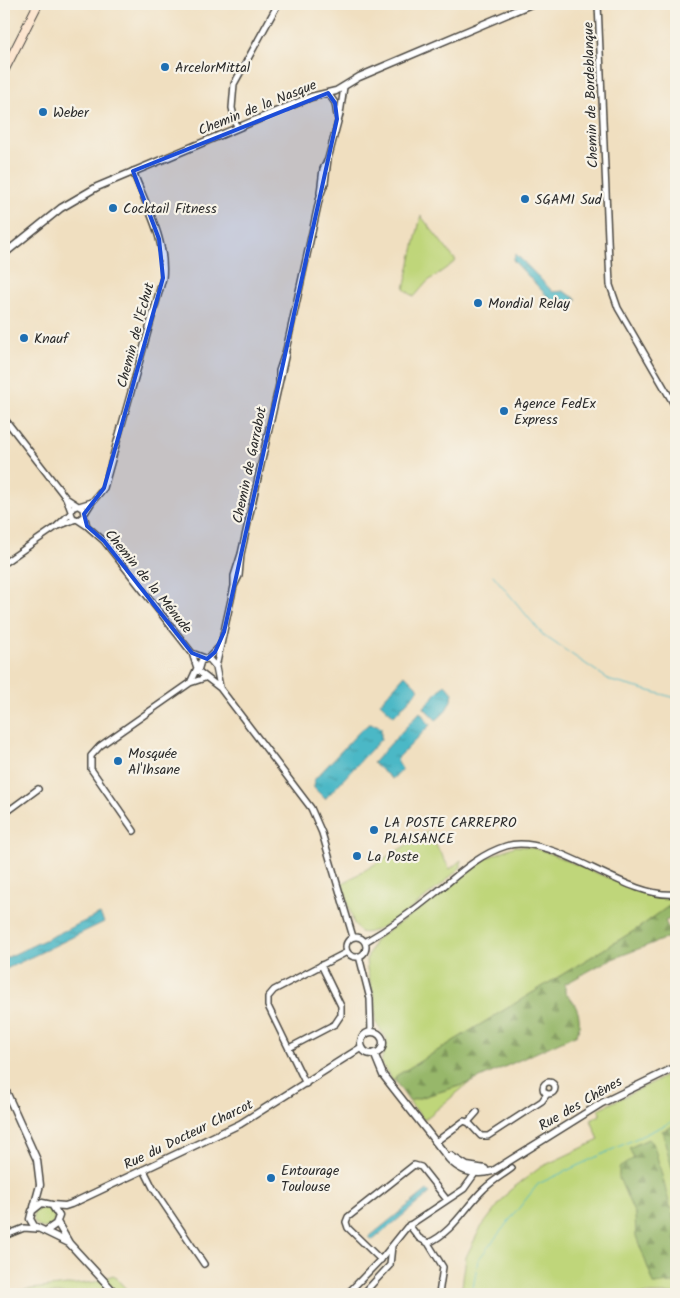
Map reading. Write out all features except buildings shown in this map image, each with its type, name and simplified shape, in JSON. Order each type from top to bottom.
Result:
[{"type":"main road","points":[[4,71],[38,4]]},
{"type":"street","points":[[237,128],[232,108],[234,84],[278,4]]},
{"type":"street","name":"Chemin de la Nasque","points":[[4,254],[77,198],[97,186],[311,97],[344,87],[359,77],[523,5],[531,4]]},
{"type":"street","name":"Chemin de Bordeblanque","points":[[597,4],[610,290],[618,308],[676,408]]},
{"type":"street","name":"Chemin de Garrabot","points":[[216,669],[234,586],[242,564],[241,554],[279,382],[279,371],[286,350],[320,196],[328,169],[328,159],[337,119],[340,114],[344,87]]},
{"type":"street","name":"Chemin de Garrabot","points":[[328,93],[335,103],[337,119]]},
{"type":"street","name":"Chemin de l'Echut","points":[[77,520],[104,488],[163,278],[164,260],[160,239],[133,172]]},
{"type":"street","points":[[4,418],[66,498],[71,512],[77,520],[56,527]]},
{"type":"street","points":[[66,498],[78,506]]},
{"type":"street","points":[[4,564],[56,527],[78,506],[92,502]]},
{"type":"street","name":"Chemin de la Ménude","points":[[78,506],[84,514],[88,526]]},
{"type":"street","name":"Chemin de la Ménude","points":[[77,520],[88,526],[104,540],[192,652],[197,668]]},
{"type":"street","points":[[190,683],[201,661],[207,659],[221,645]]},
{"type":"street","name":"Chemin de la Ménude","points":[[192,652],[207,659]]},
{"type":"street","points":[[207,659],[213,662],[220,688]]},
{"type":"street","points":[[197,668],[200,675],[220,688],[305,798],[322,833],[353,937]]},
{"type":"street","points":[[134,831],[91,769],[91,756],[100,746],[190,683],[212,676],[216,669]]},
{"type":"street","points":[[4,814],[38,789]]},
{"type":"street","points":[[365,942],[412,912],[473,862],[508,845],[530,844],[650,892],[676,894]]},
{"type":"street","points":[[353,937],[358,937],[365,942],[364,952],[359,956],[351,956],[347,952],[346,943],[353,937]]},
{"type":"street","points":[[306,1084],[268,1006],[268,997],[274,990],[347,952]]},
{"type":"street","points":[[359,956],[370,999],[372,1032]]},
{"type":"street","points":[[289,1048],[335,1024],[341,1015],[341,1006],[321,965]]},
{"type":"street","points":[[372,1032],[380,1035],[383,1044],[378,1052],[374,1053],[365,1051],[362,1047],[363,1037],[372,1032]]},
{"type":"street","name":"Rue du Docteur Charcot","points":[[51,1204],[65,1206],[71,1204],[240,1124],[362,1047]]},
{"type":"street","points":[[374,1053],[380,1071],[456,1166],[476,1171]]},
{"type":"street","name":"Rue des Chênes","points":[[476,1171],[489,1172],[602,1103],[676,1067]]},
{"type":"street","points":[[4,1087],[37,1160],[40,1185],[30,1215],[17,1230]]},
{"type":"street","points":[[468,1122],[479,1134],[488,1136],[540,1102],[547,1094]]},
{"type":"street","points":[[436,1141],[460,1123],[468,1122],[477,1112]]},
{"type":"street","points":[[446,1152],[476,1171]]},
{"type":"street","points":[[391,1260],[382,1259],[348,1228],[346,1222],[348,1217],[414,1165],[421,1167],[447,1200]]},
{"type":"street","points":[[428,1243],[444,1233],[482,1190],[512,1168]]},
{"type":"street","points":[[144,1170],[153,1188],[204,1264]]},
{"type":"street","points":[[347,1294],[382,1259],[409,1225],[466,1187],[476,1171]]},
{"type":"street","points":[[40,1185],[57,1211],[58,1222],[69,1243],[116,1294]]},
{"type":"street","points":[[34,1207],[42,1203],[51,1204]]},
{"type":"street","name":"Rue du Docteur Charcot","points":[[58,1222],[71,1204]]},
{"type":"street","points":[[30,1215],[32,1223],[37,1229]]},
{"type":"street","points":[[46,1231],[54,1228],[58,1222]]},
{"type":"street","points":[[409,1225],[419,1238],[428,1243],[443,1267],[439,1294]]},
{"type":"street","points":[[4,1236],[17,1230],[37,1229],[46,1231],[69,1243]]},
{"type":"street","points":[[363,1294],[390,1266],[392,1246]]},
{"type":"highlighted area","points":[[328,93],[335,103],[337,119],[224,632],[215,652],[207,659],[192,653],[104,541],[87,526],[84,514],[104,488],[163,278],[159,239],[133,171]]},
{"type":"green space","points":[[421,216],[456,261],[427,282],[414,297],[404,289]]},
{"type":"green space","points":[[428,832],[450,869],[461,860],[461,867],[397,919],[369,932],[360,932],[354,924],[342,884]]},
{"type":"green space","points":[[515,846],[530,847],[544,851],[650,895],[665,898],[676,896],[676,901],[637,929],[396,1076],[393,1082],[381,1062],[387,1039],[376,1023],[375,1001],[367,969],[366,960],[375,940],[433,899],[466,870],[482,860]]},
{"type":"green space","points":[[676,901],[676,920],[673,918],[665,921],[672,936],[607,961],[565,984],[565,993],[576,1006],[578,1012],[579,1028],[577,1034],[469,1083],[409,1101],[395,1081],[396,1076],[637,929]]},
{"type":"green space","points":[[676,1071],[676,1294],[461,1294],[466,1257],[480,1229],[509,1191],[541,1167],[599,1140],[591,1120],[600,1115],[599,1109]]},
{"type":"green space","points":[[469,1083],[424,1120],[409,1101]]},
{"type":"green space","points":[[676,1125],[676,1183],[662,1131]]},
{"type":"green space","points":[[648,1139],[654,1145],[676,1229],[676,1283],[654,1284],[636,1236],[635,1215],[619,1178],[619,1168],[634,1158],[629,1148]]},
{"type":"green space","points":[[44,1206],[52,1209],[55,1217],[52,1225],[44,1228],[36,1225],[33,1217],[36,1209]]},
{"type":"green space","points":[[113,1275],[131,1294],[4,1294],[4,1292],[95,1282]]},
{"type":"water","points":[[516,254],[553,292],[563,291],[577,299],[564,304],[549,298],[513,260]]},
{"type":"water","points":[[405,675],[419,689],[394,716],[380,703]]},
{"type":"water","points":[[445,684],[453,693],[452,697],[445,711],[436,720],[424,708]]},
{"type":"water","points":[[420,712],[430,725],[397,759],[402,770],[392,779],[373,763]]},
{"type":"water","points":[[369,724],[377,725],[381,728],[381,739],[325,799],[314,788],[314,780],[360,731]]},
{"type":"water","points":[[100,914],[104,922],[4,970],[4,959]]},
{"type":"water","points":[[427,1190],[430,1193],[373,1240],[369,1237]]},
{"type":"waterway","points":[[493,575],[543,635],[611,681],[676,698]]},
{"type":"waterway","points":[[472,1294],[478,1260],[538,1184],[676,1120]]},
{"type":"place","name":"ArcelorMittal","points":[[165,67]]},
{"type":"place","name":"Weber","points":[[43,112]]},
{"type":"place","name":"SGAMI Sud","points":[[525,199]]},
{"type":"place","name":"Cocktail Fitness","points":[[113,208]]},
{"type":"place","name":"Mondial Relay","points":[[478,303]]},
{"type":"place","name":"Knauf","points":[[24,338]]},
{"type":"place","name":"Agence FedEx Express","points":[[504,411]]},
{"type":"place","name":"Mosquée Al'Ihsane","points":[[118,761]]},
{"type":"place","name":"LA POSTE CARREPRO PLAISANCE","points":[[374,830]]},
{"type":"place","name":"La Poste","points":[[357,856]]},
{"type":"place","name":"Entourage Toulouse","points":[[271,1178]]}]
